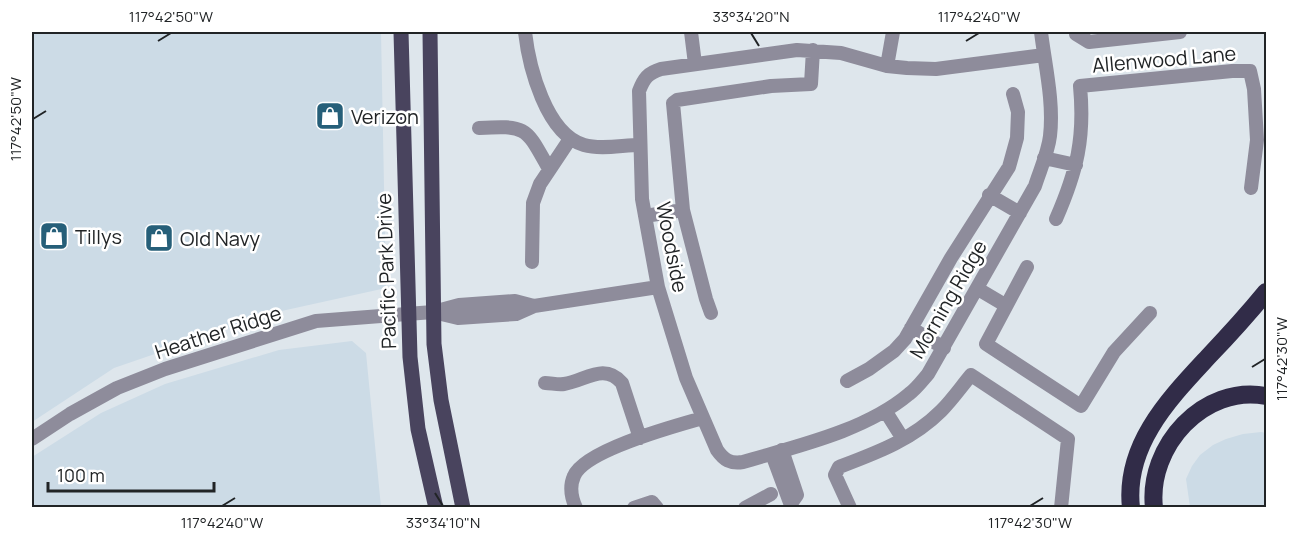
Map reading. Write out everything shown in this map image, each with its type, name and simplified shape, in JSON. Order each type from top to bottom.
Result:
[{"type":"highway","points":[[1131,507],[1131,479],[1143,441],[1152,423],[1193,373],[1266,292]]},
{"type":"highway","points":[[1154,507],[1155,481],[1160,462],[1168,444],[1188,419],[1200,410],[1229,397],[1244,394],[1266,396]]},
{"type":"main road","name":"Pacific Park Drive","points":[[401,32],[408,313],[414,403],[425,466],[436,507]]},
{"type":"main road","points":[[430,32],[433,312],[441,400],[463,507]]},
{"type":"street","points":[[525,32],[535,80],[558,127],[570,139],[593,146],[640,145]]},
{"type":"street","points":[[691,32],[695,64],[797,50],[841,53],[887,66],[936,69],[1044,56]]},
{"type":"street","points":[[887,66],[893,32]]},
{"type":"street","name":"Morning Ridge","points":[[729,462],[743,462],[862,424],[886,412],[911,393],[928,374],[1035,186],[1050,136],[1050,114],[1041,32]]},
{"type":"street","points":[[1076,32],[1089,42],[1180,32]]},
{"type":"street","points":[[711,313],[705,299],[683,210],[673,103],[677,99],[771,86],[811,84],[813,50]]},
{"type":"street","name":"Woodside","points":[[695,64],[650,73],[644,79],[639,91],[645,216],[658,287],[686,378],[717,450],[729,462]]},
{"type":"street","name":"Allenwood Lane","points":[[1056,219],[1071,185],[1076,165],[1083,114],[1080,86],[1232,70],[1250,71],[1254,89],[1257,140],[1251,188]]},
{"type":"street","points":[[847,381],[894,351],[905,339],[989,195],[1009,167],[1017,138],[1018,112],[1013,94]]},
{"type":"street","points":[[479,128],[506,126],[527,132],[549,169]]},
{"type":"street","points":[[532,262],[533,203],[540,184],[570,139]]},
{"type":"street","points":[[1044,158],[1076,165]]},
{"type":"street","points":[[989,195],[1020,213]]},
{"type":"street","points":[[645,216],[683,210]]},
{"type":"street","points":[[1027,267],[986,344],[1081,406],[1114,352],[1150,313]]},
{"type":"street","name":"Heather Ridge","points":[[32,439],[70,414],[117,388],[165,369],[316,321],[433,312],[459,305],[515,301],[534,306],[658,287]]},
{"type":"street","points":[[978,289],[1005,305]]},
{"type":"street","points":[[911,328],[944,348]]},
{"type":"street","points":[[545,383],[564,384],[606,373],[616,376],[622,383],[639,438]]},
{"type":"street","points":[[850,507],[836,475],[838,467],[889,448],[903,439],[940,412],[970,375],[1068,439],[1062,507]]},
{"type":"street","points":[[886,412],[903,439]]},
{"type":"street","points":[[576,507],[570,488],[574,475],[582,465],[624,443],[703,418]]},
{"type":"street","points":[[777,452],[797,495],[791,506]]},
{"type":"street","points":[[746,507],[771,494]]},
{"type":"street","points":[[634,507],[652,502],[657,507]]},
{"type":"shaded area","points":[[32,32],[381,32],[386,288],[277,312],[114,368],[32,422]]},
{"type":"shaded area","points":[[352,341],[366,353],[381,507],[32,507],[32,457],[101,413],[165,384],[279,350]]},
{"type":"shaded area","points":[[1266,433],[1266,507],[1190,507],[1186,479],[1200,455],[1226,439]]},
{"type":"place","name":"Verizon","points":[[330,116]]},
{"type":"place","name":"Tillys","points":[[54,236]]},
{"type":"place","name":"Old Navy","points":[[159,238]]}]
